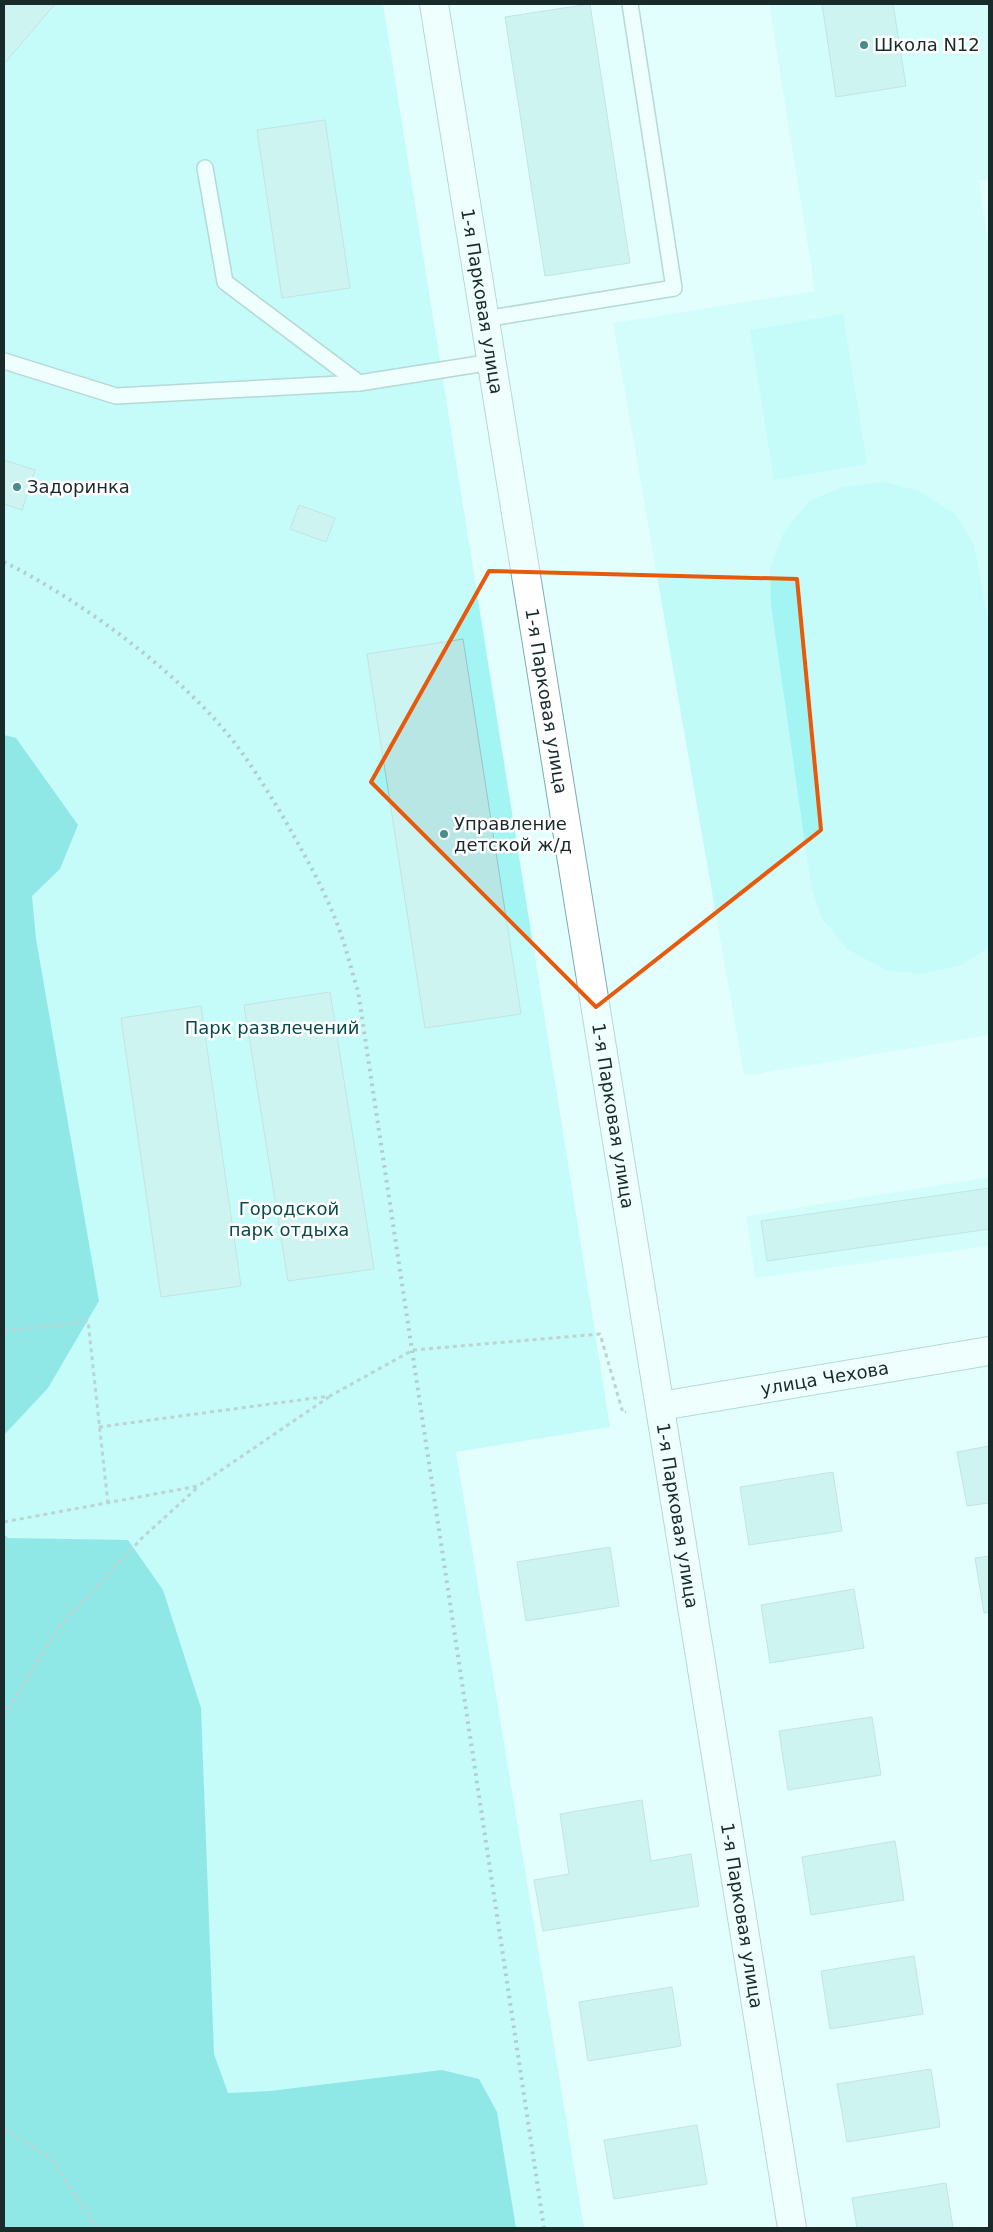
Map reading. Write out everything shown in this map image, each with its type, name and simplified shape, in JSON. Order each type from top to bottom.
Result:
[{"type":"street","name":"1-я Парковая улица","points":[[434,4],[792,2228]]},
{"type":"street","name":"улица Чехова","points":[[661,1406],[989,1351]]},
{"type":"lane","points":[[485,319],[674,288],[630,4]]},
{"type":"lane","points":[[205,168],[225,282],[359,383]]},
{"type":"lane","points":[[4,361],[116,396],[359,383],[492,362]]},
{"type":"path","points":[[4,1331],[88,1321],[108,1504]]},
{"type":"path","points":[[4,1716],[58,1627],[142,1538],[198,1486],[330,1396],[412,1350],[600,1334],[623,1413],[661,1406]]},
{"type":"path","points":[[99,1427],[330,1396]]},
{"type":"path","points":[[4,1522],[198,1486]]},
{"type":"path","points":[[4,2129],[51,2158],[97,2228]]},
{"type":"highlighted area","points":[[489,571],[797,579],[821,830],[596,1007],[371,782]]},
{"type":"shaded area","points":[[769,4],[989,4],[989,179],[979,181],[989,250],[989,1035],[744,1076],[613,323],[815,291]]},
{"type":"shaded area","points":[[4,735],[16,738],[78,825],[60,869],[32,896],[36,939],[99,1301],[48,1388],[4,1435]]},
{"type":"shaded area","points":[[989,1177],[989,1246],[755,1278],[746,1216]]},
{"type":"shaded area","points":[[4,1534],[8,1538],[128,1540],[163,1590],[201,1708],[214,2054],[228,2093],[270,2091],[442,2070],[479,2079],[497,2112],[516,2228],[4,2228]]},
{"type":"green space","name":"Городской парк отдыха","points":[[4,4],[383,4],[610,1427],[456,1452],[584,2228],[4,2228]]},
{"type":"green space","points":[[843,314],[867,464],[774,480],[750,330]]},
{"type":"green space","points":[[885,482],[919,491],[955,514],[974,545],[989,625],[989,947],[959,966],[919,974],[886,970],[847,949],[821,917],[811,886],[771,605],[770,568],[784,532],[809,501],[842,487]]},
{"type":"building","points":[[4,4],[55,4],[4,64]]},
{"type":"building","points":[[590,4],[630,263],[545,276],[505,17]]},
{"type":"building","name":"Школа N12","points":[[822,4],[893,4],[906,86],[836,97]]},
{"type":"building","points":[[325,120],[350,288],[282,298],[257,130]]},
{"type":"building","name":"Задоринка","points":[[4,460],[35,470],[22,510],[4,504]]},
{"type":"building","points":[[299,505],[335,518],[326,542],[290,529]]},
{"type":"building","name":"Управление детской ж/д","points":[[463,639],[521,1014],[425,1028],[367,654]]},
{"type":"building","points":[[330,992],[374,1269],[288,1281],[244,1005]]},
{"type":"building","points":[[201,1006],[241,1286],[161,1297],[121,1018]]},
{"type":"building","points":[[989,1188],[989,1229],[767,1261],[761,1221]]},
{"type":"building","points":[[989,1446],[989,1503],[967,1506],[957,1452]]},
{"type":"building","points":[[833,1472],[842,1531],[749,1545],[740,1487]]},
{"type":"building","points":[[610,1547],[619,1606],[526,1621],[517,1562]]},
{"type":"building","points":[[989,1556],[989,1612],[984,1613],[975,1558]]},
{"type":"building","points":[[854,1589],[864,1648],[770,1663],[761,1605]]},
{"type":"building","points":[[872,1717],[881,1775],[788,1790],[779,1731]]},
{"type":"building","points":[[642,1800],[651,1861],[691,1854],[699,1906],[543,1931],[534,1880],[569,1874],[560,1814]]},
{"type":"building","points":[[895,1841],[904,1900],[811,1915],[802,1857]]},
{"type":"building","points":[[914,1956],[923,2014],[830,2029],[821,1971]]},
{"type":"building","points":[[672,1987],[681,2046],[588,2061],[579,2002]]},
{"type":"building","points":[[931,2069],[940,2127],[847,2142],[837,2084]]},
{"type":"building","points":[[697,2125],[707,2184],[614,2199],[604,2140]]},
{"type":"building","points":[[946,2183],[953,2228],[857,2228],[852,2198]]},
{"type":"railway","points":[[4,562],[67,598],[132,644],[192,696],[218,723],[240,750],[286,822],[320,886],[344,942],[358,991],[544,2228]]},
{"type":"place","name":"Школа N12","points":[[864,45]]},
{"type":"place","name":"Задоринка","points":[[17,487]]},
{"type":"place","name":"Управление детской ж/д","points":[[444,834]]},
{"type":"park label","name":"Парк развлечений","points":[[272,1028]]}]
